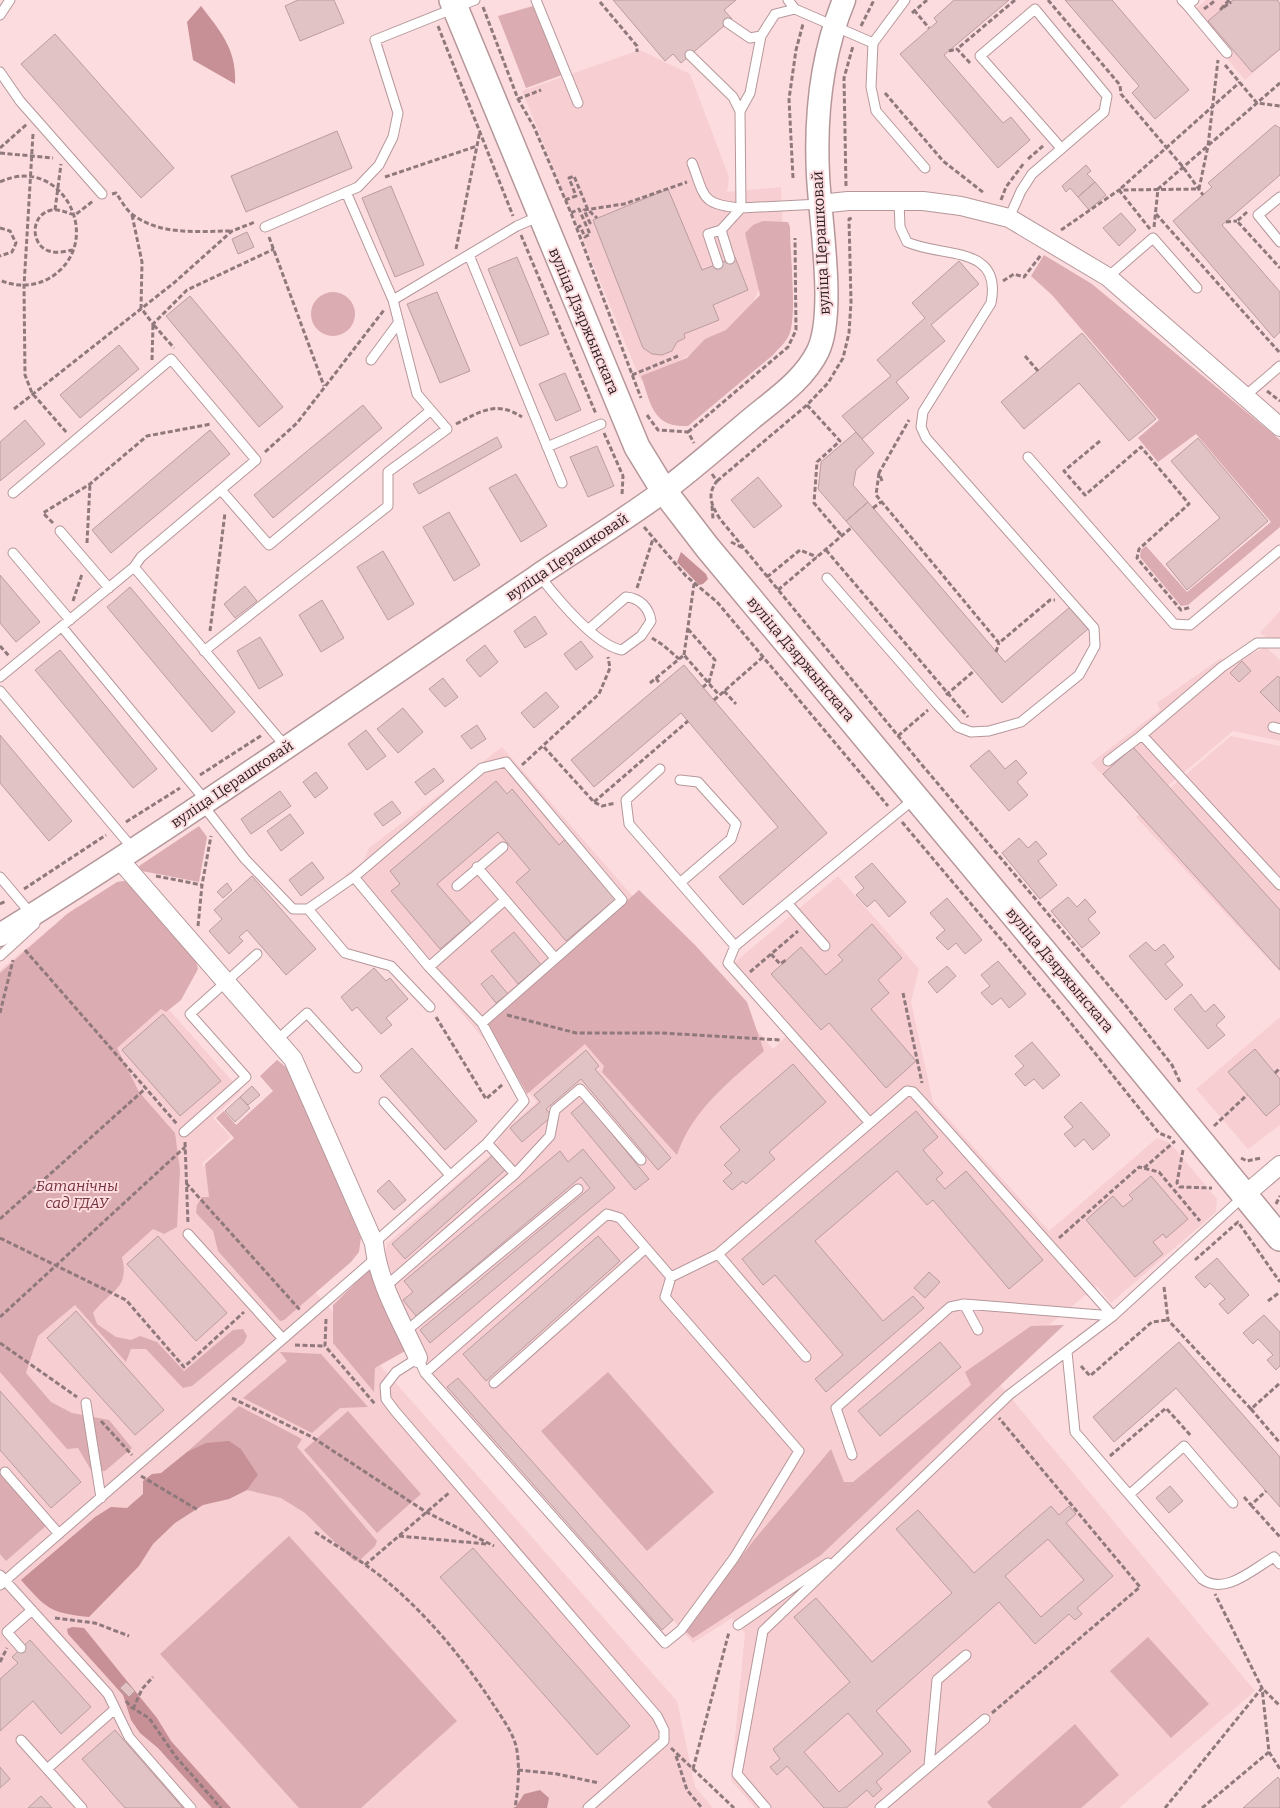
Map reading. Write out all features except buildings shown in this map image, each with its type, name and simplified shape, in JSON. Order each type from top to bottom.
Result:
[{"type":"main road","name":"вуліца Дзяржынскага","points":[[459,5],[540,216],[637,447],[664,491],[707,547],[1246,1194],[1280,1238]]},
{"type":"street","name":"вуліца Церашковай","points":[[0,935],[126,855],[207,809],[282,742],[539,575],[664,491],[791,386],[812,363],[819,350],[824,333],[826,314],[820,204],[818,115],[822,68],[834,26],[844,0]]},
{"type":"street","points":[[820,204],[848,201],[923,201],[961,206],[1008,218],[1108,277],[1280,427]]},
{"type":"street","points":[[126,855],[226,982],[293,1059],[375,1251],[386,1286],[422,1365]]},
{"type":"street","points":[[1246,1194],[1280,1165]]},
{"type":"lane","points":[[0,15],[10,0]]},
{"type":"lane","points":[[536,0],[578,103]]},
{"type":"lane","points":[[788,0],[795,9],[873,43]]},
{"type":"lane","points":[[904,1],[873,43],[871,87],[876,111],[925,168]]},
{"type":"lane","points":[[1188,2],[1227,53]]},
{"type":"lane","points":[[263,223],[358,187],[379,165],[393,138],[398,113],[375,40],[459,5]]},
{"type":"lane","points":[[740,110],[750,92],[761,36],[775,14],[795,9]]},
{"type":"lane","points":[[1008,218],[1021,191],[1032,174],[1104,112],[1107,96],[1035,9],[980,56],[1061,148]]},
{"type":"lane","points":[[728,23],[750,38],[761,36]]},
{"type":"lane","points":[[690,55],[733,97],[740,110],[741,208],[720,230],[708,234],[718,264]]},
{"type":"lane","points":[[0,72],[3,79],[34,117],[102,194]]},
{"type":"lane","points":[[692,163],[705,196],[711,203],[720,207],[741,208],[820,204]]},
{"type":"lane","points":[[206,649],[388,506],[388,472],[447,429],[417,394],[393,300],[346,192]]},
{"type":"lane","points":[[1280,197],[1258,215],[1280,242]]},
{"type":"lane","points":[[827,578],[936,703],[958,726],[971,732],[989,731],[1021,722],[1079,675],[1095,646],[1094,628],[926,438],[921,427],[923,412],[991,303],[995,286],[988,272],[964,254],[916,247],[907,242],[900,227],[899,200]]},
{"type":"lane","points":[[393,300],[517,226],[540,216]]},
{"type":"lane","points":[[720,230],[730,259]]},
{"type":"lane","points":[[1108,277],[1153,238],[1197,288]]},
{"type":"lane","points":[[469,254],[562,483]]},
{"type":"lane","points":[[371,360],[398,322]]},
{"type":"lane","points":[[0,677],[134,567],[141,556],[256,460],[171,359],[12,493]]},
{"type":"lane","points":[[1244,397],[1280,366]]},
{"type":"lane","points":[[221,490],[269,545],[430,411]]},
{"type":"lane","points":[[548,447],[601,424]]},
{"type":"lane","points":[[1028,457],[1174,624],[1190,624],[1280,550]]},
{"type":"lane","points":[[60,531],[109,588]]},
{"type":"lane","points":[[13,553],[70,620]]},
{"type":"lane","points":[[134,567],[206,649],[282,742]]},
{"type":"lane","points":[[539,575],[588,630],[605,643],[622,650],[643,634],[651,622],[650,614],[647,608],[634,598],[626,597],[588,630]]},
{"type":"lane","points":[[62,626],[190,781],[207,809],[245,859],[293,909],[308,910],[354,877],[482,768],[506,762],[622,900],[482,1023]]},
{"type":"lane","points":[[1108,761],[1142,735],[1222,667],[1257,643],[1279,641]]},
{"type":"lane","points":[[0,691],[117,828],[126,855]]},
{"type":"lane","points":[[1142,735],[1280,885]]},
{"type":"lane","points":[[660,769],[626,800],[629,824],[735,946]]},
{"type":"lane","points":[[680,780],[698,782],[736,824],[731,839],[681,882]]},
{"type":"lane","points":[[870,1123],[728,963],[735,946],[916,797]]},
{"type":"lane","points":[[457,886],[502,846]]},
{"type":"lane","points":[[477,867],[555,958]]},
{"type":"lane","points":[[0,877],[32,915]]},
{"type":"lane","points":[[191,1808],[129,1737],[108,1694],[32,1610],[2,1580],[59,1534],[308,1318],[450,1175],[487,1143],[524,1101],[482,1023],[430,967],[354,877]]},
{"type":"lane","points":[[0,956],[75,888]]},
{"type":"lane","points":[[430,967],[506,900]]},
{"type":"lane","points":[[788,904],[825,946]]},
{"type":"lane","points":[[308,910],[345,953],[391,966],[430,1008]]},
{"type":"lane","points":[[184,1132],[246,1077],[190,1014],[257,954]]},
{"type":"lane","points":[[276,1040],[307,1013],[357,1068]]},
{"type":"lane","points":[[386,1286],[515,1174],[550,1136],[555,1110],[580,1089],[641,1160]]},
{"type":"lane","points":[[422,1365],[665,1643],[681,1630],[734,1558],[799,1451],[665,1297],[671,1277],[718,1254],[907,1091],[913,1092],[1113,1316]]},
{"type":"lane","points":[[384,1102],[450,1175]]},
{"type":"lane","points":[[487,1143],[515,1174]]},
{"type":"lane","points":[[406,1332],[578,1189]]},
{"type":"lane","points":[[766,1808],[737,1774],[763,1631],[1009,1395],[1113,1316],[1246,1194]]},
{"type":"lane","points":[[588,1808],[664,1742],[664,1730],[657,1716],[386,1399],[385,1386],[389,1379],[422,1365],[607,1214],[620,1218],[671,1277]]},
{"type":"lane","points":[[188,1234],[280,1341]]},
{"type":"lane","points":[[494,1384],[646,1248]]},
{"type":"lane","points":[[718,1254],[806,1357]]},
{"type":"lane","points":[[852,1455],[836,1408],[950,1307],[964,1304],[1113,1316]]},
{"type":"lane","points":[[964,1304],[978,1330]]},
{"type":"lane","points":[[1067,1352],[1075,1432],[1202,1579],[1210,1585],[1224,1586],[1274,1557],[1280,1564]]},
{"type":"lane","points":[[86,1403],[101,1498]]},
{"type":"lane","points":[[1130,1494],[1184,1446],[1233,1503]]},
{"type":"lane","points":[[5,1472],[59,1534]]},
{"type":"lane","points":[[738,1625],[850,1548]]},
{"type":"lane","points":[[21,1648],[7,1632],[32,1610]]},
{"type":"lane","points":[[929,1766],[937,1680],[966,1655]]},
{"type":"lane","points":[[47,1768],[115,1709]]},
{"type":"lane","points":[[880,1808],[985,1719]]},
{"type":"lane","points":[[21,1740],[82,1808]]},
{"type":"path","points":[[847,190],[844,78],[857,36],[874,0]]},
{"type":"path","points":[[1048,0],[1120,85],[1121,94],[1183,167],[1203,195]]},
{"type":"path","points":[[904,1],[915,10],[929,28]]},
{"type":"path","points":[[600,2],[636,46],[636,52]]},
{"type":"path","points":[[459,5],[534,127],[571,212],[641,399]]},
{"type":"path","points":[[459,5],[517,226],[623,476],[624,494]]},
{"type":"path","points":[[793,178],[790,99],[796,50],[806,13]]},
{"type":"path","points":[[949,51],[957,49]]},
{"type":"path","points":[[1199,189],[1208,146],[1218,57]]},
{"type":"path","points":[[1024,277],[1062,230],[1118,190],[1240,82]]},
{"type":"path","points":[[1118,190],[1154,234],[1158,189],[1280,83]]},
{"type":"path","points":[[880,87],[943,161],[985,195]]},
{"type":"path","points":[[518,99],[541,90]]},
{"type":"path","points":[[1258,103],[1280,106]]},
{"type":"path","points":[[0,148],[34,117]]},
{"type":"path","points":[[34,117],[25,233],[23,351],[25,375],[32,393],[74,442]]},
{"type":"path","points":[[358,187],[477,146]]},
{"type":"path","points":[[0,153],[32,158],[55,158],[66,153]]},
{"type":"path","points":[[55,210],[60,167],[66,153]]},
{"type":"path","points":[[565,200],[576,196],[569,178],[574,176],[588,210],[597,218]]},
{"type":"path","points":[[0,182],[8,178],[30,177],[43,180],[57,188],[68,200],[75,215],[77,231],[68,262],[57,274],[42,282],[24,286],[9,284],[0,280]]},
{"type":"path","points":[[586,225],[590,224],[584,210],[624,204],[698,178]]},
{"type":"path","points":[[1118,190],[1199,189]]},
{"type":"path","points":[[75,215],[102,194],[116,193],[131,214],[142,262],[142,308],[153,324],[187,290],[274,249]]},
{"type":"path","points":[[571,212],[579,209],[590,234],[584,236],[580,226],[577,228]]},
{"type":"path","points":[[0,256],[12,252],[16,238],[34,229],[41,216],[55,210],[75,215]]},
{"type":"path","points":[[1156,213],[1280,353]]},
{"type":"path","points":[[131,214],[162,228],[178,232],[232,231],[263,223],[325,387]]},
{"type":"path","points":[[850,219],[857,218]]},
{"type":"path","points":[[1226,222],[1237,221]]},
{"type":"path","points":[[0,228],[10,231],[16,238]]},
{"type":"path","points":[[34,229],[38,242],[48,251],[55,253],[73,250]]},
{"type":"path","points":[[14,409],[175,282],[232,231]]},
{"type":"path","points":[[644,407],[658,430],[688,432],[697,427],[788,348],[796,330],[795,238]]},
{"type":"path","points":[[632,375],[678,356]]},
{"type":"path","points":[[1025,356],[1038,371]]},
{"type":"path","points":[[807,405],[840,441],[817,462],[814,503],[842,536]]},
{"type":"path","points":[[447,429],[489,407],[514,412],[540,429]]},
{"type":"path","points":[[910,418],[880,473],[876,495],[999,643]]},
{"type":"path","points":[[60,531],[43,513],[90,484],[147,436],[224,422]]},
{"type":"path","points":[[688,432],[696,447]]},
{"type":"path","points":[[1100,441],[1064,471],[1085,495],[1141,447],[1189,504],[1139,548],[1137,558],[1180,610],[1190,608],[1197,602]]},
{"type":"path","points":[[710,471],[716,481],[710,495],[712,506],[711,518],[716,524]]},
{"type":"path","points":[[880,473],[882,481]]},
{"type":"path","points":[[206,649],[227,497]]},
{"type":"path","points":[[874,508],[881,502]]},
{"type":"path","points":[[712,506],[743,548],[922,765],[1126,1006]]},
{"type":"path","points":[[642,525],[694,583],[717,602],[1058,1008],[1159,1133],[1176,1141],[1189,1156]]},
{"type":"path","points":[[778,590],[851,528]]},
{"type":"path","points":[[727,537],[732,544],[743,548]]},
{"type":"path","points":[[634,598],[653,538]]},
{"type":"path","points":[[767,577],[800,550],[817,557]]},
{"type":"path","points":[[826,550],[947,694],[972,719]]},
{"type":"path","points":[[650,683],[684,655],[694,583]]},
{"type":"path","points":[[996,652],[999,643],[1050,600],[1058,600]]},
{"type":"path","points":[[688,629],[715,660],[709,682],[703,687]]},
{"type":"path","points":[[643,634],[664,645],[679,659]]},
{"type":"path","points":[[514,772],[544,747],[599,694],[610,668],[605,643]]},
{"type":"path","points":[[684,655],[719,695]]},
{"type":"path","points":[[714,700],[763,657]]},
{"type":"path","points":[[656,678],[660,684]]},
{"type":"path","points":[[724,690],[736,704]]},
{"type":"path","points":[[594,802],[688,721]]},
{"type":"path","points":[[0,904],[266,733],[282,742]]},
{"type":"path","points":[[544,747],[594,802],[602,806],[626,800]]},
{"type":"path","points":[[198,935],[207,809]]},
{"type":"path","points":[[149,874],[202,885]]},
{"type":"path","points":[[742,979],[806,924]]},
{"type":"path","points":[[23,947],[184,1132],[188,1234]]},
{"type":"path","points":[[771,954],[780,964],[786,960]]},
{"type":"path","points":[[0,1013],[14,955]]},
{"type":"path","points":[[903,993],[919,1064]]},
{"type":"path","points":[[430,1008],[486,1098],[511,1078]]},
{"type":"path","points":[[494,1012],[576,1032],[662,1033],[798,1041]]},
{"type":"path","points":[[1275,1073],[1280,1068]]},
{"type":"path","points":[[0,1219],[146,1088]]},
{"type":"path","points":[[1212,1128],[1248,1095]]},
{"type":"path","points":[[1144,1168],[1176,1141]]},
{"type":"path","points":[[0,1317],[185,1147]]},
{"type":"path","points":[[1178,1185],[1176,1183],[1183,1149]]},
{"type":"path","points":[[1049,1246],[1139,1167],[1159,1172],[1203,1226]]},
{"type":"path","points":[[1212,1182],[1217,1188]]},
{"type":"path","points":[[186,1183],[308,1318]]},
{"type":"path","points":[[1173,1189],[1178,1185],[1206,1188]]},
{"type":"path","points":[[1277,1203],[1280,1196]]},
{"type":"path","points":[[1193,1261],[1238,1222],[1280,1282]]},
{"type":"path","points":[[0,1238],[57,1264],[126,1300],[184,1366],[246,1310]]},
{"type":"path","points":[[1171,1281],[1163,1287],[1168,1320],[1280,1443]]},
{"type":"path","points":[[1268,1301],[1280,1292]]},
{"type":"path","points":[[1081,1366],[1090,1376],[1152,1322],[1168,1320]]},
{"type":"path","points":[[280,1341],[324,1346],[376,1406]]},
{"type":"path","points":[[0,1343],[86,1403],[133,1457]]},
{"type":"path","points":[[1069,1368],[1081,1366]]},
{"type":"path","points":[[1081,1366],[1082,1375]]},
{"type":"path","points":[[1251,1409],[1280,1383]]},
{"type":"path","points":[[221,1393],[312,1438],[426,1512],[499,1548]]},
{"type":"path","points":[[1103,1451],[1108,1457],[1166,1408],[1192,1438]]},
{"type":"path","points":[[985,1719],[1140,1587],[997,1416]]},
{"type":"path","points":[[132,1471],[198,1510]]},
{"type":"path","points":[[1238,1490],[1280,1537]]},
{"type":"path","points":[[1251,1505],[1266,1491]]},
{"type":"path","points":[[365,1565],[450,1492]]},
{"type":"path","points":[[315,1532],[365,1565],[411,1603],[464,1664],[505,1723],[517,1750],[518,1770],[515,1808]]},
{"type":"path","points":[[398,1536],[491,1544]]},
{"type":"path","points":[[1210,1585],[1262,1688],[1280,1706]]},
{"type":"path","points":[[50,1618],[95,1623],[129,1636]]},
{"type":"path","points":[[693,1769],[728,1632],[738,1625]]},
{"type":"path","points":[[133,1709],[142,1689],[153,1677]]},
{"type":"path","points":[[1262,1688],[1270,1752],[1280,1769]]},
{"type":"path","points":[[1165,1808],[1262,1688]]},
{"type":"path","points":[[121,1695],[133,1709],[149,1718],[176,1758],[221,1808]]},
{"type":"path","points":[[664,1742],[734,1808]]},
{"type":"path","points":[[1202,1808],[1270,1752]]},
{"type":"path","points":[[676,1754],[686,1790],[702,1808]]},
{"type":"path","points":[[518,1770],[557,1774],[613,1786]]},
{"type":"shaded area","points":[[1206,0],[1280,0],[1280,50],[1245,80],[1189,14]]},
{"type":"shaded area","points":[[201,6],[221,33],[230,51],[235,72],[235,84],[193,60],[187,22]]},
{"type":"shaded area","points":[[640,50],[690,74],[729,177],[727,192],[781,187],[783,229],[744,326],[641,381],[522,91]]},
{"type":"shaded area","points":[[681,552],[706,574],[708,579],[703,584],[699,585],[677,562]]},
{"type":"shaded area","points":[[1280,611],[1280,647],[1260,633]]},
{"type":"shaded area","points":[[1266,647],[1280,660],[1280,741],[1233,731],[1137,812],[1091,763],[1160,710],[1157,703],[1221,658],[1230,667],[1241,659]]},
{"type":"shaded area","points":[[1231,736],[1280,746],[1280,972],[1136,817]]},
{"type":"shaded area","points":[[502,747],[629,892],[715,982],[773,1049],[794,1029],[735,962],[838,876],[919,969],[911,1002],[933,1102],[1049,1231],[1157,1138],[1170,1143],[1217,1199],[1216,1212],[1111,1303],[1097,1286],[990,1373],[1255,1691],[1119,1808],[755,1808],[731,1780],[745,1633],[732,1618],[693,1643],[673,1620],[662,1630],[432,1372],[406,1312],[385,1255],[387,1244],[489,1156],[505,1130],[537,1102],[345,875],[363,862],[369,848]]},
{"type":"shaded area","points":[[77,906],[241,1091],[213,1118],[231,1137],[202,1164],[677,1701],[695,1787],[713,1808],[0,1808],[0,970]]},
{"type":"shaded area","points":[[1280,1017],[1280,1125],[1248,1149],[1196,1089]]},
{"type":"shaded area","points":[[229,1441],[241,1449],[258,1475],[247,1490],[229,1499],[203,1505],[175,1523],[153,1544],[139,1566],[89,1617],[66,1614],[50,1608],[21,1580],[95,1517],[111,1507],[127,1508],[143,1494],[143,1481],[152,1474],[161,1473],[187,1452],[206,1443]]},
{"type":"shaded area","points":[[72,1627],[84,1628],[157,1718],[171,1741],[231,1808],[212,1808],[158,1748],[140,1733],[131,1720],[123,1695],[68,1634],[67,1629]]},
{"type":"shaded area","points":[[540,1790],[549,1798],[547,1808],[515,1808],[524,1794]]},
{"type":"green space","points":[[533,6],[562,75],[526,88],[498,16]]},
{"type":"green space","points":[[763,221],[788,222],[790,227],[793,307],[791,329],[788,337],[773,355],[688,426],[676,426],[667,423],[655,412],[641,376],[687,358],[705,339],[726,330],[760,295],[745,233],[753,225]]},
{"type":"green space","points":[[1044,255],[1092,284],[1280,440],[1280,527],[1188,605],[1181,606],[1140,557],[1141,550],[1146,546],[1187,592],[1271,522],[1196,434],[1158,462],[1138,438],[1159,420],[1052,295],[1031,276]]},
{"type":"green space","points":[[329,292],[337,292],[349,298],[355,314],[349,330],[337,336],[329,336],[317,330],[311,318],[311,310],[317,298]]},
{"type":"green space","points":[[199,826],[207,837],[199,882],[142,871],[139,866]]},
{"type":"green space","name":"Батанічны сад ГДАУ","points":[[124,881],[130,883],[194,954],[198,969],[181,1000],[166,1012],[161,1009],[117,1048],[139,1092],[175,1133],[180,1170],[177,1227],[164,1234],[153,1229],[122,1257],[124,1268],[121,1283],[93,1313],[97,1324],[116,1337],[131,1340],[140,1336],[157,1342],[184,1371],[233,1330],[243,1329],[247,1336],[244,1343],[192,1386],[183,1388],[146,1349],[131,1349],[126,1362],[75,1305],[38,1336],[26,1373],[51,1402],[72,1413],[109,1420],[132,1448],[105,1471],[91,1470],[78,1448],[67,1449],[0,1372],[0,973],[67,914],[117,882]]},
{"type":"green space","points":[[639,890],[695,945],[747,1002],[764,1051],[725,1086],[702,1110],[692,1124],[677,1155],[602,1072],[604,1066],[585,1044],[527,1094],[488,1024]]},
{"type":"green space","points":[[277,1060],[287,1068],[291,1076],[361,1238],[359,1252],[351,1262],[284,1320],[280,1321],[218,1251],[213,1231],[196,1213],[197,1205],[202,1197],[209,1197],[205,1164],[234,1138],[216,1118],[224,1111],[236,1125],[273,1091],[260,1076]]},
{"type":"green space","points":[[371,1268],[405,1351],[375,1368],[374,1392],[333,1343],[333,1305]]},
{"type":"green space","points":[[1064,1325],[821,1555],[693,1638],[684,1630],[754,1540],[831,1449],[844,1482],[853,1482],[971,1385],[965,1372],[1031,1326]]},
{"type":"green space","points":[[280,1352],[321,1354],[368,1407],[340,1408],[312,1433],[243,1398],[287,1361]]},
{"type":"green space","points":[[608,1372],[714,1492],[647,1551],[541,1431]]},
{"type":"green space","points":[[239,1406],[302,1439],[297,1447],[377,1541],[375,1546],[359,1561],[354,1561],[305,1513],[281,1498],[247,1490],[258,1475],[187,1452]]},
{"type":"green space","points":[[348,1411],[421,1494],[377,1533],[304,1450]]},
{"type":"green space","points":[[0,1472],[47,1525],[6,1561],[0,1554]]},
{"type":"green space","points":[[289,1536],[457,1721],[361,1808],[299,1808],[160,1654]]},
{"type":"green space","points":[[1148,1637],[1209,1704],[1171,1738],[1110,1671]]},
{"type":"green space","points":[[1075,1724],[1119,1775],[1081,1808],[992,1808],[987,1802]]}]
